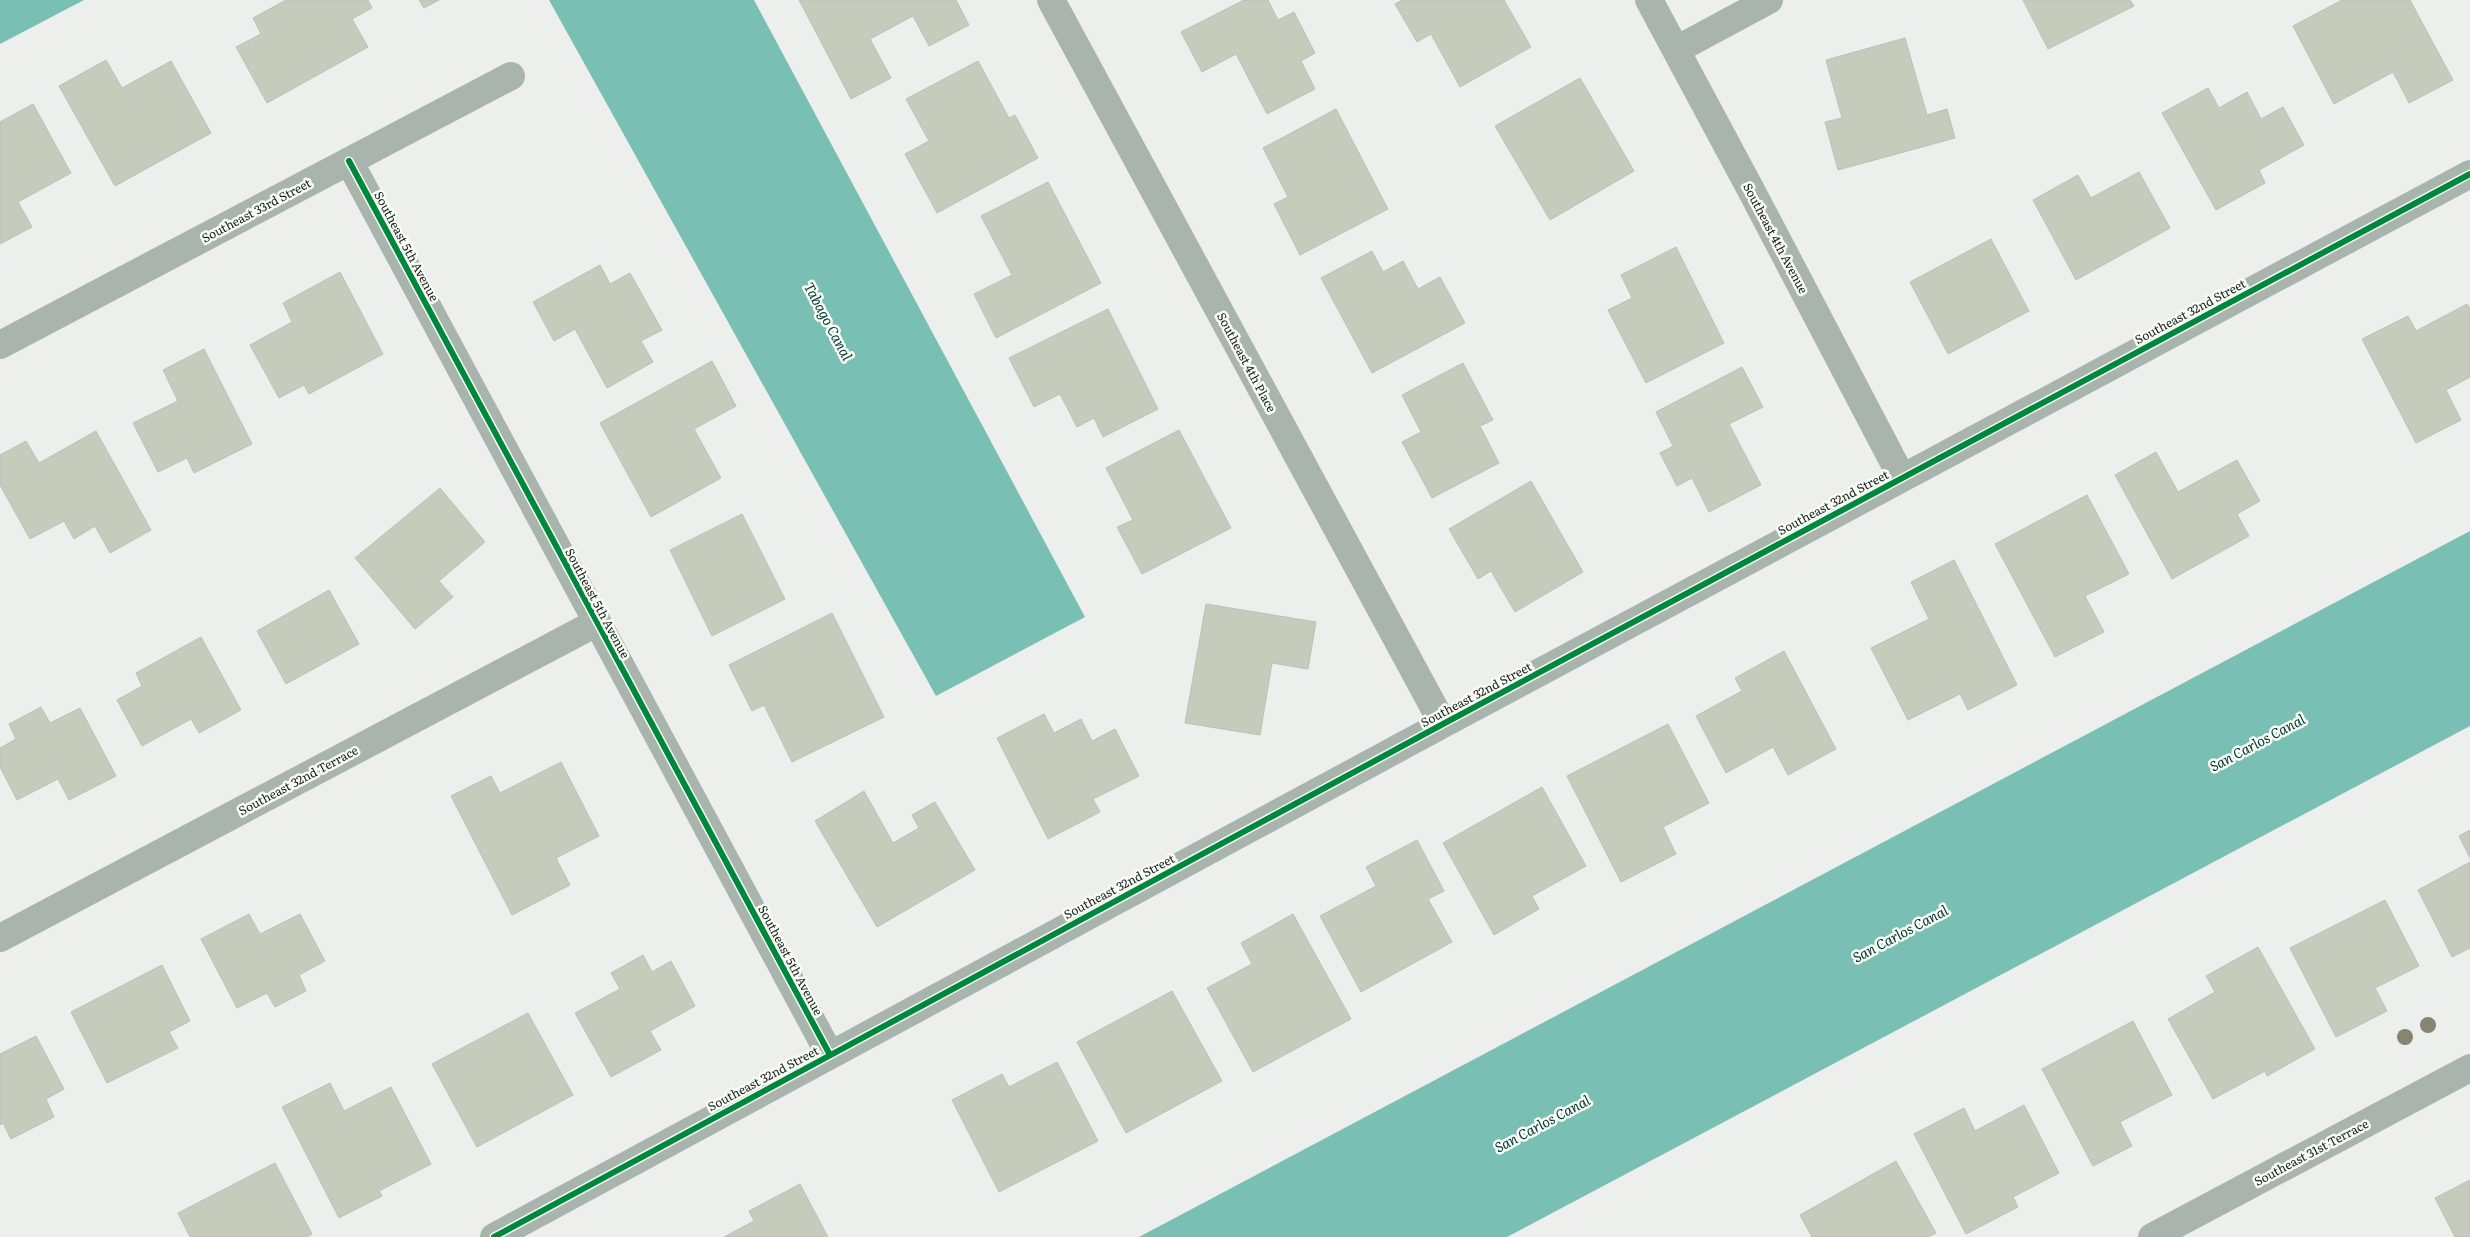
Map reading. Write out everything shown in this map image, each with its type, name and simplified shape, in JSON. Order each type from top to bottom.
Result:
[{"type":"street","name":"Southeast 4th Place","points":[[1052,0],[1443,724]]},
{"type":"street","name":"Southeast 4th Avenue","points":[[1648,0],[1902,478]]},
{"type":"street","points":[[1676,50],[1769,0]]},
{"type":"street","name":"Southeast 33rd Street","points":[[0,345],[511,76]]},
{"type":"street","name":"Southeast 5th Avenue","points":[[349,161],[830,1055]]},
{"type":"street","name":"Southeast 32nd Street","points":[[494,1237],[1443,724],[2470,174]]},
{"type":"street","name":"Southeast 32nd Terrace","points":[[0,938],[596,623]]},
{"type":"street","name":"Southeast 31st Terrace","points":[[2152,1237],[2470,1068]]},
{"type":"water","points":[[0,0],[84,0],[0,44]]},
{"type":"water","name":"Tabago Canal","points":[[549,0],[754,0],[1085,617],[936,696]]},
{"type":"water","name":"San Carlos Canal","points":[[2470,531],[2470,726],[1507,1237],[1139,1237]]},
{"type":"building","points":[[286,0],[368,0],[372,8],[352,19],[368,47],[267,103],[236,47],[261,34],[253,18]]},
{"type":"building","points":[[419,0],[439,0],[424,8]]},
{"type":"building","points":[[799,0],[956,0],[969,25],[929,46],[913,16],[870,39],[891,78],[851,99]]},
{"type":"building","points":[[1244,0],[1268,0],[1278,20],[1294,12],[1315,53],[1301,61],[1315,89],[1267,114],[1236,54],[1202,72],[1181,32]]},
{"type":"building","points":[[1402,0],[1504,0],[1531,47],[1460,87],[1431,34],[1417,42],[1395,4]]},
{"type":"building","points":[[2023,0],[2130,0],[2134,6],[2048,49]]},
{"type":"building","points":[[2342,0],[2410,0],[2453,80],[2409,103],[2393,72],[2334,104],[2293,26]]},
{"type":"building","points":[[1905,38],[1927,115],[1947,109],[1955,138],[1838,170],[1825,122],[1842,118],[1826,60]]},
{"type":"building","points":[[106,60],[122,88],[171,61],[211,133],[115,186],[59,86]]},
{"type":"building","points":[[978,61],[1009,118],[1015,115],[1038,158],[937,213],[905,154],[929,141],[906,99]]},
{"type":"building","points":[[1580,78],[1634,171],[1550,220],[1495,126]]},
{"type":"building","points":[[2208,88],[2219,108],[2247,92],[2261,119],[2283,107],[2304,145],[2259,170],[2265,183],[2216,210],[2162,113]]},
{"type":"building","points":[[33,104],[71,173],[18,202],[32,227],[0,244],[0,122]]},
{"type":"building","points":[[1336,109],[1388,209],[1300,255],[1274,204],[1288,197],[1263,148]]},
{"type":"building","points":[[2139,172],[2170,228],[2076,280],[2033,200],[2078,175],[2091,198]]},
{"type":"building","points":[[1048,182],[1101,283],[996,338],[974,294],[1012,275],[981,216]]},
{"type":"building","points":[[1991,239],[2029,311],[1948,354],[1910,282]]},
{"type":"building","points":[[1676,247],[1724,343],[1646,383],[1608,310],[1632,298],[1621,275]]},
{"type":"building","points":[[1372,251],[1383,272],[1403,261],[1418,289],[1440,277],[1465,323],[1372,373],[1321,278]]},
{"type":"building","points":[[600,265],[610,284],[630,273],[662,330],[641,341],[653,362],[607,388],[575,329],[554,341],[533,302]]},
{"type":"building","points":[[340,272],[383,354],[309,394],[304,385],[279,398],[250,345],[292,322],[283,303]]},
{"type":"building","points":[[2467,304],[2470,309],[2470,377],[2446,390],[2461,420],[2416,443],[2362,339],[2408,316],[2416,331]]},
{"type":"building","points":[[1108,309],[1158,409],[1103,437],[1094,418],[1077,427],[1060,394],[1034,407],[1009,358]]},
{"type":"building","points":[[204,349],[252,444],[194,473],[187,458],[158,472],[133,423],[178,401],[163,370]]},
{"type":"building","points":[[712,361],[736,406],[694,429],[721,478],[651,517],[600,423]]},
{"type":"building","points":[[1463,363],[1493,420],[1480,426],[1499,463],[1432,498],[1402,442],[1421,432],[1402,395]]},
{"type":"building","points":[[1742,367],[1763,407],[1729,424],[1761,485],[1709,512],[1692,478],[1677,486],[1660,453],[1673,446],[1656,412]]},
{"type":"building","points":[[1179,430],[1231,528],[1142,574],[1117,527],[1133,520],[1106,468]]},
{"type":"building","points":[[96,431],[151,530],[110,553],[95,526],[74,539],[64,521],[30,539],[0,485],[0,455],[26,441],[39,463]]},
{"type":"building","points":[[2156,452],[2178,492],[2237,460],[2260,501],[2237,514],[2249,536],[2172,579],[2115,475]]},
{"type":"building","points":[[1531,481],[1583,572],[1515,612],[1491,571],[1478,579],[1449,529]]},
{"type":"building","points":[[440,488],[485,542],[439,581],[453,597],[415,629],[355,558]]},
{"type":"building","points":[[2087,495],[2129,574],[2085,596],[2104,632],[2055,657],[1995,544]]},
{"type":"building","points":[[742,514],[785,599],[712,636],[670,550]]},
{"type":"building","points":[[1954,560],[2017,685],[1968,710],[1960,694],[1908,720],[1871,648],[1929,619],[1911,582]]},
{"type":"building","points":[[329,590],[359,644],[286,684],[257,631]]},
{"type":"building","points":[[1206,604],[1316,622],[1308,669],[1272,663],[1260,735],[1185,723]]},
{"type":"building","points":[[832,613],[884,717],[792,762],[764,705],[752,711],[729,665]]},
{"type":"building","points":[[201,637],[241,710],[199,733],[191,719],[142,746],[117,700],[142,686],[136,673]]},
{"type":"building","points":[[1784,651],[1836,749],[1788,775],[1773,747],[1726,773],[1696,716],[1742,691],[1735,678]]},
{"type":"building","points":[[41,707],[50,723],[80,708],[116,776],[69,800],[58,779],[17,800],[0,767],[0,748],[16,739],[9,724]]},
{"type":"building","points":[[1044,714],[1054,733],[1081,719],[1092,741],[1115,729],[1139,776],[1093,799],[1100,812],[1048,839],[997,738]]},
{"type":"building","points":[[1668,724],[1709,803],[1663,827],[1676,854],[1621,882],[1567,776]]},
{"type":"building","points":[[561,762],[599,836],[556,858],[570,885],[512,915],[451,796],[491,776],[500,793]]},
{"type":"building","points":[[1542,787],[1586,866],[1532,896],[1539,909],[1494,935],[1443,843]]},
{"type":"building","points":[[864,791],[893,843],[919,828],[912,815],[935,802],[975,870],[877,927],[815,821]]},
{"type":"building","points":[[2470,830],[2470,858],[2459,836]]},
{"type":"building","points":[[1417,840],[1444,891],[1428,899],[1452,942],[1361,992],[1320,916],[1376,886],[1366,867]]},
{"type":"building","points":[[2470,862],[2470,948],[2452,957],[2418,890]]},
{"type":"building","points":[[2385,900],[2419,966],[2375,988],[2387,1011],[2336,1037],[2290,948]]},
{"type":"building","points":[[249,914],[260,934],[300,914],[325,961],[299,975],[306,991],[275,1007],[267,993],[237,1008],[201,939]]},
{"type":"building","points":[[1293,914],[1351,1019],[1253,1072],[1207,988],[1252,964],[1241,943]]},
{"type":"building","points":[[2258,947],[2315,1049],[2267,1076],[2265,1071],[2213,1099],[2168,1019],[2215,992],[2206,976]]},
{"type":"building","points":[[643,955],[652,972],[671,961],[695,1006],[650,1031],[661,1050],[611,1077],[575,1013],[620,989],[611,973]]},
{"type":"building","points":[[162,965],[190,1021],[169,1032],[178,1048],[107,1083],[71,1012]]},
{"type":"building","points":[[1172,991],[1222,1081],[1126,1133],[1077,1042]]},
{"type":"building","points":[[528,1013],[573,1095],[477,1147],[432,1064]]},
{"type":"building","points":[[2133,1021],[2172,1095],[2120,1122],[2132,1146],[2093,1166],[2042,1069]]},
{"type":"building","points":[[36,1036],[64,1089],[46,1099],[54,1117],[11,1139],[3,1123],[0,1125],[0,1054]]},
{"type":"building","points":[[1057,1062],[1098,1141],[999,1192],[952,1100],[1002,1074],[1009,1087]]},
{"type":"building","points":[[330,1083],[344,1111],[391,1087],[431,1164],[379,1191],[382,1196],[339,1218],[282,1107]]},
{"type":"building","points":[[2024,1105],[2059,1173],[2013,1197],[2018,1207],[1966,1234],[1914,1134],[1964,1108],[1975,1131]]},
{"type":"building","points":[[1896,1161],[1936,1233],[1928,1237],[1812,1237],[1800,1215]]},
{"type":"building","points":[[275,1163],[312,1234],[307,1237],[190,1237],[178,1213]]},
{"type":"building","points":[[2470,1180],[2470,1237],[2455,1237],[2435,1198]]},
{"type":"building","points":[[800,1184],[828,1237],[724,1237],[754,1221],[749,1211]]},
{"type":"cycle path","points":[[349,161],[830,1055]]},
{"type":"cycle path","points":[[494,1237],[1443,724],[2470,174]]}]
